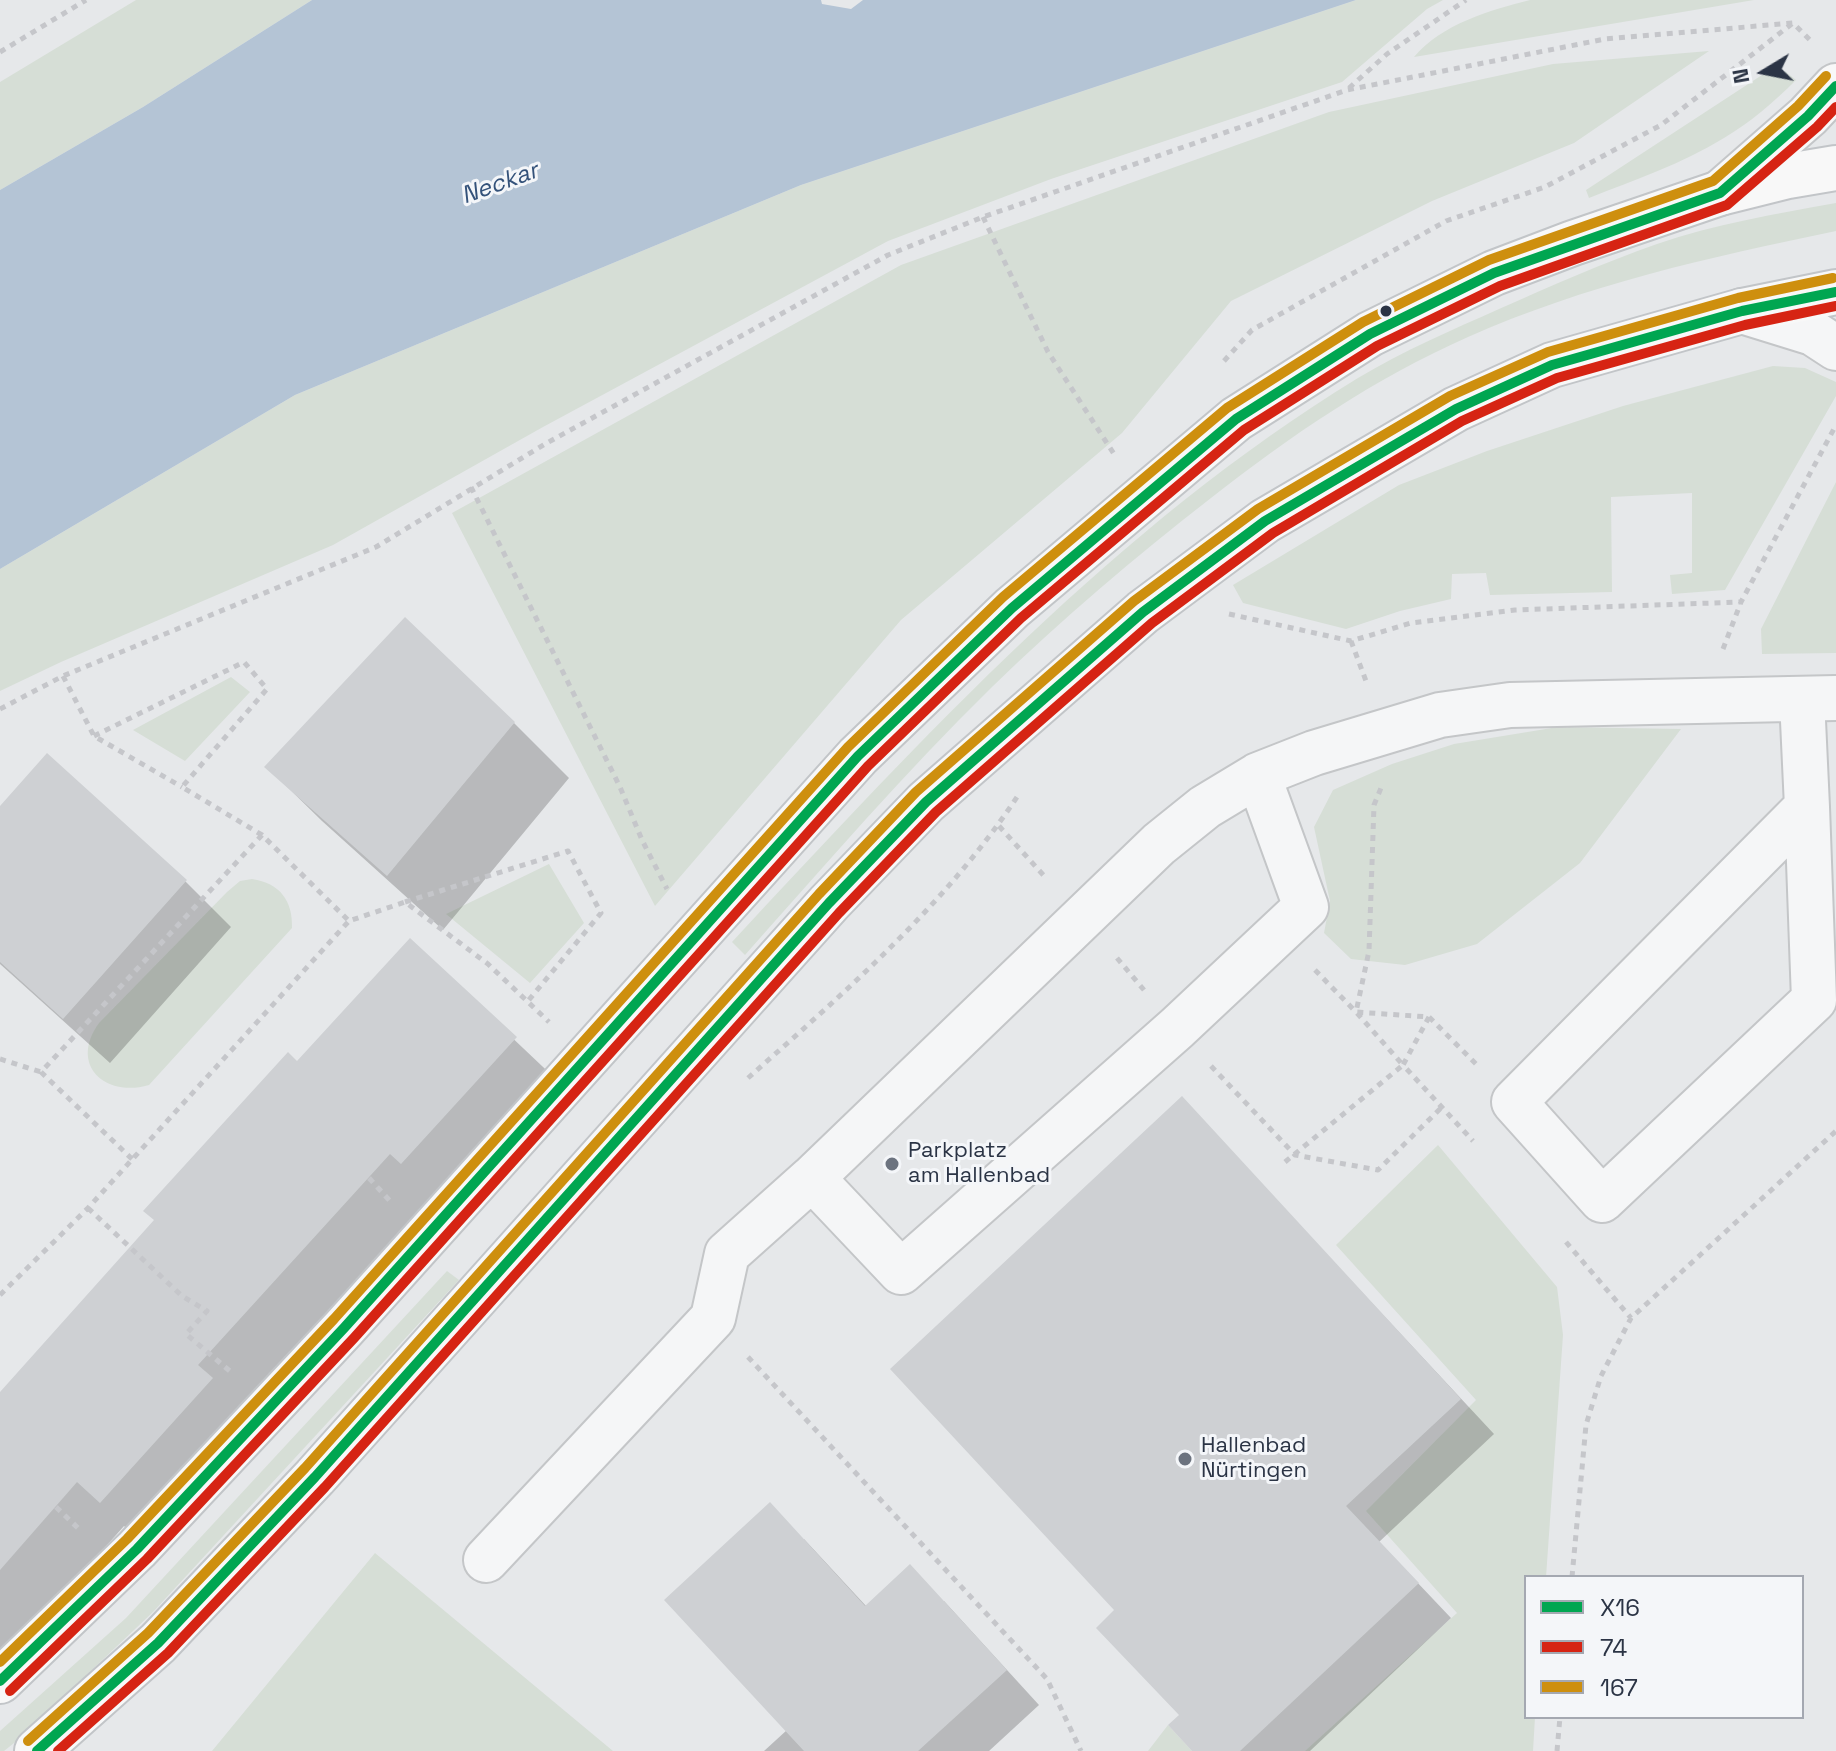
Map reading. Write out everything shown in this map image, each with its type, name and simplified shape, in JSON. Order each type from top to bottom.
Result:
[{"type":"main road","points":[[1720,193],[1808,116],[1836,86]]},
{"type":"main road","points":[[0,1681],[137,1549],[344,1328],[858,756],[1012,608],[1236,419],[1370,334],[1494,273],[1720,193],[1836,168]]},
{"type":"main road","points":[[37,1751],[158,1643],[315,1477],[829,903],[926,802],[1143,612],[1265,521],[1456,409],[1552,365],[1742,311],[1836,292]]},
{"type":"street","points":[[1742,311],[1813,333],[1836,348]]},
{"type":"street","points":[[486,1560],[713,1318],[727,1254],[812,1178],[1159,844],[1205,807],[1258,775],[1385,730],[1440,715],[1510,705],[1819,699],[1807,807],[1814,1000],[1602,1200],[1514,1102],[1807,807]]},
{"type":"street","points":[[812,1178],[901,1272],[1177,1028],[1306,907],[1258,775]]},
{"type":"path","points":[[0,52],[86,0]]},
{"type":"path","points":[[1347,90],[1387,54],[1466,0]]},
{"type":"path","points":[[0,709],[63,676],[376,547],[545,444],[888,255],[983,217],[1347,90],[1605,39],[1793,23]]},
{"type":"path","points":[[983,217],[1048,352],[1121,464]]},
{"type":"path","points":[[1702,702],[1741,602],[1836,425]]},
{"type":"path","points":[[471,487],[620,787],[669,893]]},
{"type":"path","points":[[1216,623],[1229,614],[1351,641],[1411,623],[1515,610],[1741,602]]},
{"type":"path","points":[[1351,641],[1385,730],[1392,764],[1374,805],[1369,951],[1356,1012]]},
{"type":"path","points":[[94,736],[244,662],[267,689],[182,787]]},
{"type":"path","points":[[63,676],[94,736],[262,835],[349,921]]},
{"type":"path","points":[[999,826],[1022,790]]},
{"type":"path","points":[[41,1072],[262,835]]},
{"type":"path","points":[[0,1295],[88,1208],[349,921],[568,851],[601,913],[528,1001]]},
{"type":"path","points":[[405,902],[488,964],[560,1033]]},
{"type":"path","points":[[1279,931],[1403,1065],[1285,1162]]},
{"type":"path","points":[[1356,1012],[1429,1017],[1514,1102]]},
{"type":"path","points":[[0,1059],[41,1072],[132,1159]]},
{"type":"path","points":[[1209,1064],[1295,1155],[1378,1170],[1442,1107]]},
{"type":"path","points":[[1572,1575],[1586,1425],[1601,1376],[1631,1318],[1836,1131]]},
{"type":"path","points":[[369,1178],[399,1211]]},
{"type":"path","points":[[88,1208],[182,1296],[207,1311],[186,1334],[242,1382]]},
{"type":"path","points":[[713,1318],[1047,1679],[1081,1751]]},
{"type":"path","points":[[56,1507],[83,1533]]},
{"type":"path","points":[[1557,1751],[1560,1719]]},
{"type":"shaded area","points":[[136,0],[312,0],[143,107],[0,190],[0,82]]},
{"type":"shaded area","points":[[1356,0],[1443,0],[1427,9],[1342,82],[1051,179],[888,241],[543,427],[333,545],[0,691],[0,569],[295,395],[801,185]]},
{"type":"shaded area","points":[[1530,0],[1754,0],[1414,57],[1425,45],[1452,27]]},
{"type":"shaded area","points":[[1709,51],[1574,143],[1432,201],[1231,301],[1122,433],[901,620],[655,906],[452,513],[901,265],[1329,112],[1553,64]]},
{"type":"shaded area","points":[[1776,70],[1786,72],[1796,80],[1744,125],[1692,156],[1589,198],[1586,190],[1762,75]]},
{"type":"shaded area","points":[[1836,203],[1836,231],[1649,274],[1557,302],[1433,353],[1303,431],[1154,543],[1072,613],[960,719],[745,955],[732,942],[877,788],[1026,638],[1104,567],[1269,436],[1392,359],[1597,267],[1701,231]]},
{"type":"shaded area","points":[[1773,366],[1805,368],[1836,382],[1836,396],[1725,590],[1672,594],[1670,575],[1692,573],[1692,493],[1611,497],[1612,592],[1490,595],[1486,573],[1452,574],[1451,599],[1400,611],[1346,629],[1243,603],[1233,585],[1399,485],[1487,451],[1623,406]]},
{"type":"shaded area","points":[[1836,482],[1836,653],[1762,654],[1761,629]]},
{"type":"shaded area","points":[[231,677],[250,692],[185,761],[133,730]]},
{"type":"shaded area","points":[[1558,727],[1681,729],[1580,863],[1477,944],[1405,965],[1351,959],[1324,933],[1330,901],[1314,827],[1333,790],[1392,764],[1454,744]]},
{"type":"shaded area","points":[[549,864],[584,923],[530,983],[446,914]]},
{"type":"shaded area","points":[[252,879],[270,885],[283,895],[290,910],[292,928],[149,1085],[118,1087],[105,1082],[90,1064],[88,1052],[99,1023],[227,892],[240,881]]},
{"type":"shaded area","points":[[1438,1145],[1557,1287],[1563,1335],[1546,1575],[1524,1575],[1524,1719],[1535,1719],[1533,1751],[1305,1751],[1457,1613],[1366,1511],[1476,1400],[1336,1245]]},
{"type":"shaded area","points":[[447,1271],[459,1280],[153,1612],[19,1739],[0,1751],[0,1731],[126,1618]]},
{"type":"shaded area","points":[[375,1553],[613,1751],[212,1751]]},
{"type":"shaded area","points":[[1168,1725],[1192,1751],[1148,1751]]},
{"type":"water","name":"Neckar","points":[[312,0],[821,0],[822,4],[851,9],[863,0],[1356,0],[801,185],[295,395],[0,569],[0,190],[143,107]]},
{"type":"building","points":[[405,617],[515,722],[387,876],[264,767]]},
{"type":"building","points":[[47,753],[187,880],[63,1019],[0,962],[0,806]]},
{"type":"building","points":[[410,938],[517,1037],[401,1164],[390,1154],[198,1365],[213,1378],[100,1503],[77,1482],[0,1570],[0,1392],[154,1220],[143,1211],[288,1052],[297,1061]]},
{"type":"building","name":"Hallenbad Nürtingen","points":[[1182,1096],[1461,1399],[1346,1506],[1419,1583],[1240,1751],[1192,1751],[1168,1725],[1179,1715],[1096,1628],[1114,1610],[890,1369]]},
{"type":"building","points":[[770,1502],[865,1606],[910,1564],[1007,1670],[918,1751],[804,1751],[664,1600]]},
{"type":"transit line","name":"167","points":[[0,1662],[127,1539],[334,1319],[848,747],[1003,597],[1227,408],[1363,322],[1489,260],[1713,181],[1798,106],[1826,76]]},
{"type":"transit line","name":"X16","points":[[0,1681],[137,1549],[344,1328],[858,756],[1012,608],[1236,419],[1370,334],[1494,273],[1720,193],[1808,116],[1836,86]]},
{"type":"transit line","name":"74","points":[[10,1691],[147,1559],[354,1338],[868,766],[1021,618],[1244,430],[1377,346],[1500,286],[1727,205],[1836,107]]},
{"type":"transit line","name":"167","points":[[28,1741],[148,1633],[305,1468],[819,894],[916,792],[1134,601],[1258,509],[1450,396],[1548,352],[1738,298],[1833,278]]},
{"type":"transit line","name":"X16","points":[[37,1751],[158,1643],[315,1477],[829,903],[926,802],[1143,612],[1265,521],[1456,409],[1552,365],[1742,311],[1836,292]]},
{"type":"transit line","name":"74","points":[[58,1751],[168,1653],[325,1487],[839,913],[936,812],[1152,623],[1273,533],[1462,421],[1557,378],[1745,325],[1836,306]]},
{"type":"place","name":"Parkplatz am Hallenbad","points":[[892,1164]]},
{"type":"place","name":"Hallenbad Nürtingen","points":[[1185,1459]]}]
